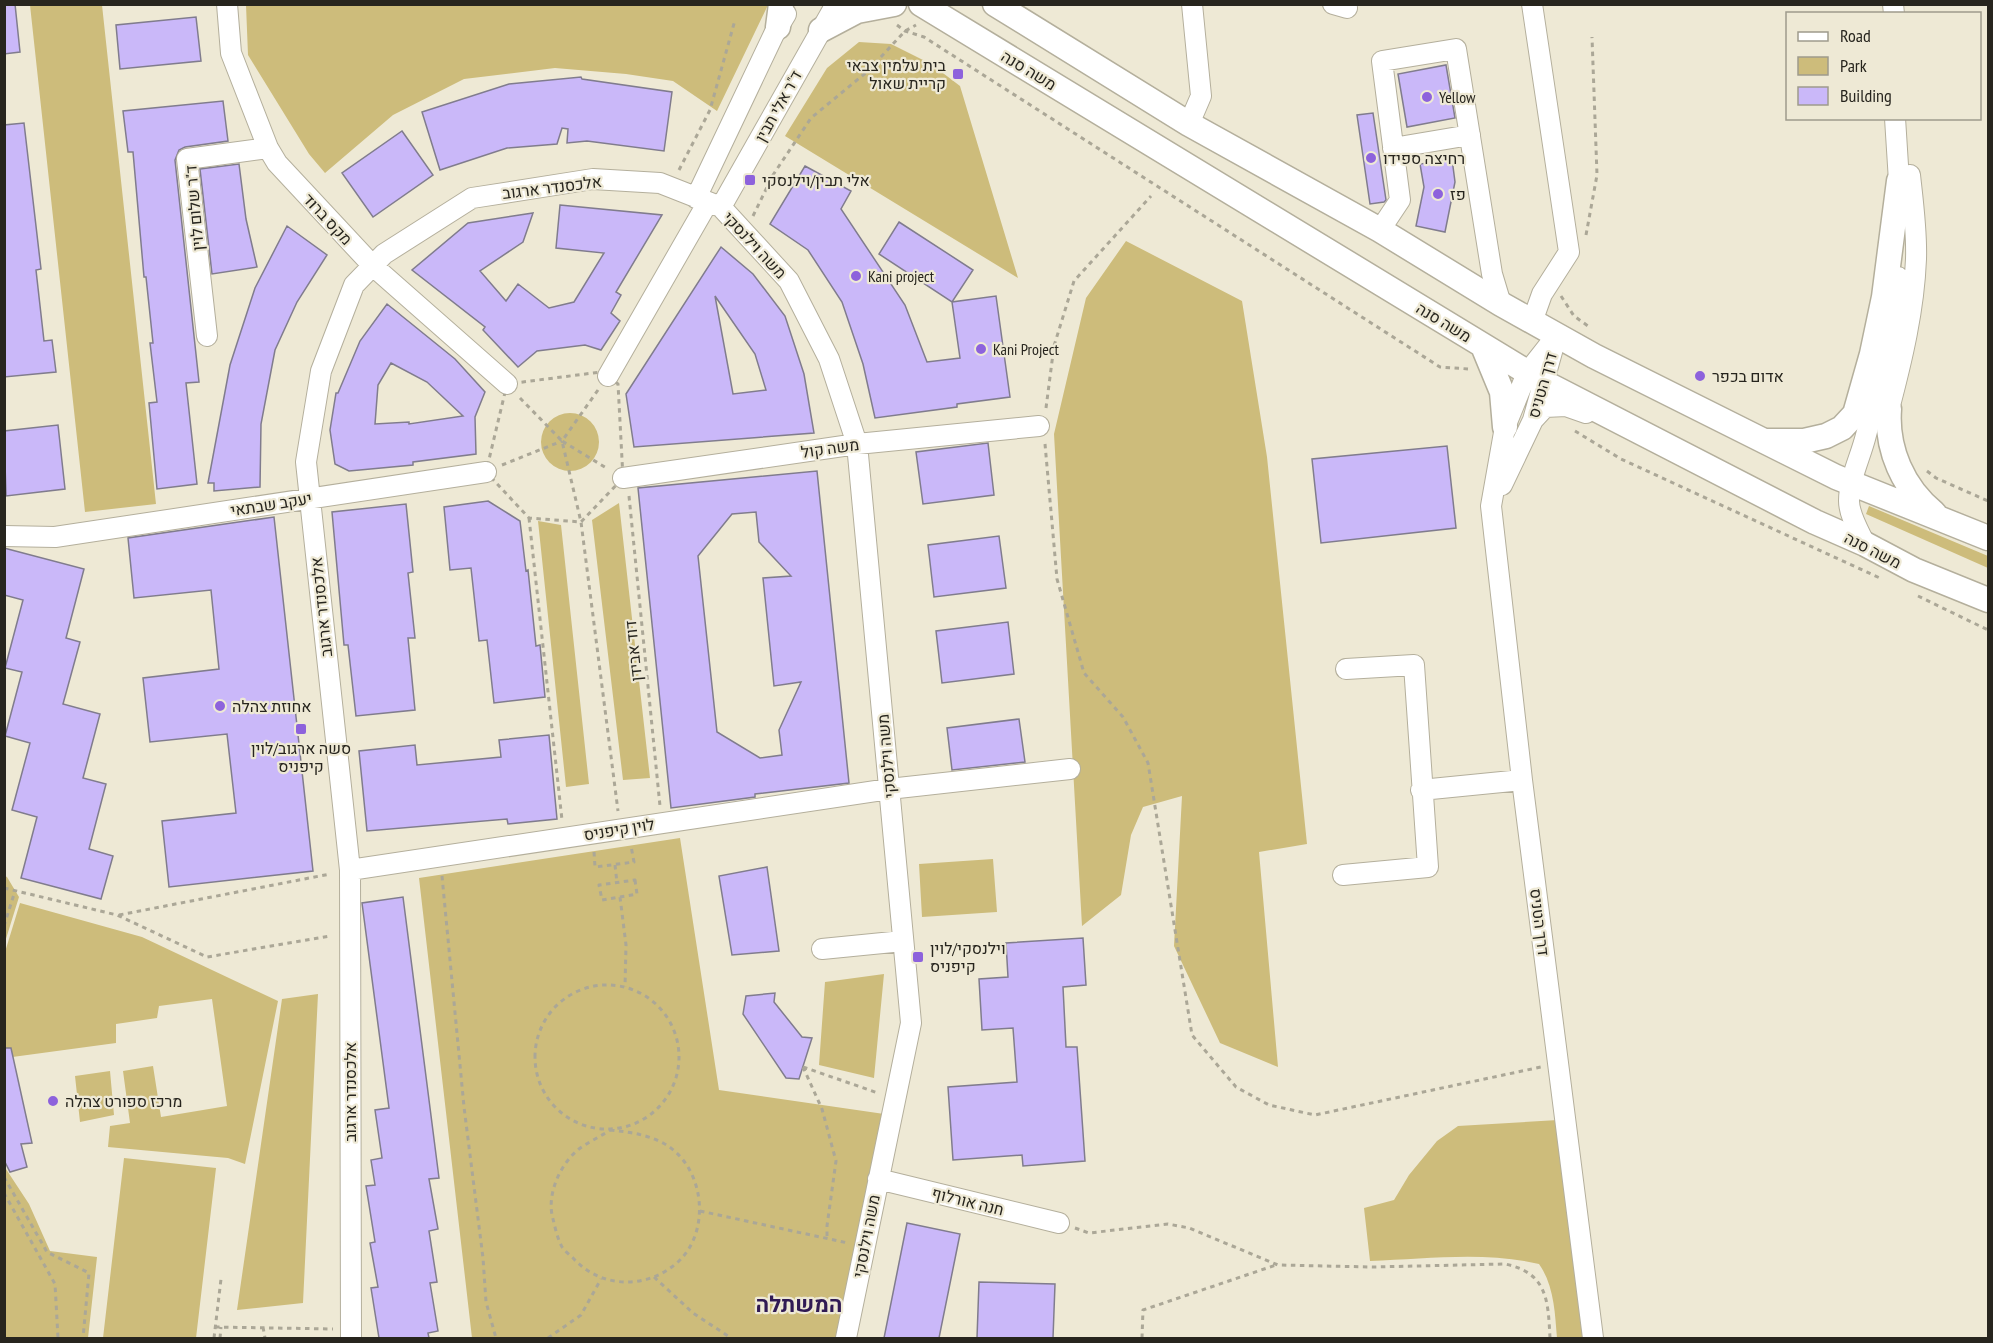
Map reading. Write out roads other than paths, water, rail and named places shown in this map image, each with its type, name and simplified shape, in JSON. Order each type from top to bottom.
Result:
[{"type":"main road","points":[[821,30],[856,11],[894,4]]},
{"type":"main road","points":[[995,4],[1189,124],[1380,230],[1501,304],[1594,356],[1851,483],[1989,538]]},
{"type":"main road","name":"משה סנה","points":[[928,9],[1536,378],[1815,522],[1865,544],[1914,570],[1989,600]]},
{"type":"main road","points":[[1760,440],[1804,441],[1826,436],[1842,428],[1855,414],[1872,354],[1884,297],[1899,181]]},
{"type":"main road","points":[[1483,346],[1502,392],[1505,427]]},
{"type":"main road","points":[[1889,409],[1890,440],[1905,482],[1920,502],[1946,521]]},
{"type":"street","name":"מקס ברוד","points":[[227,4],[231,53],[268,148],[277,163],[373,266],[507,384]]},
{"type":"street","name":"ד\"ר אלי תבין","points":[[708,203],[780,16],[793,4]]},
{"type":"street","name":"ד\"ר אלי תבין","points":[[606,379],[708,203],[836,4]]},
{"type":"street","points":[[1189,124],[1201,96],[1192,4]]},
{"type":"street","points":[[1532,4],[1569,252],[1542,294],[1532,322]]},
{"type":"street","points":[[1380,230],[1400,200],[1382,61],[1456,49],[1492,274],[1501,304]]},
{"type":"street","points":[[1865,544],[1849,503],[1851,483],[1860,458],[1891,330],[1901,250],[1895,120]]},
{"type":"street","points":[[1889,409],[1905,344],[1913,296],[1916,258],[1915,218],[1905,120]]},
{"type":"street","points":[[1393,148],[1470,135]]},
{"type":"street","name":"ד\"ר שלום לוין","points":[[207,336],[187,159],[268,148]]},
{"type":"street","name":"אלכסנדר ארגוב","points":[[351,1334],[350,870],[306,462],[321,371],[354,285],[384,254],[472,198],[593,178],[660,183],[708,203]]},
{"type":"street","name":"משה וילנסקי","points":[[708,203],[745,233],[789,281],[829,359],[857,444],[911,1023],[878,1179],[855,1245],[846,1338]]},
{"type":"street","name":"דרך הטניס","points":[[1557,335],[1536,378],[1505,427],[1491,506],[1522,780],[1593,1338]]},
{"type":"street","name":"דרך הטניס","points":[[1491,506],[1533,420],[1536,378]]},
{"type":"street","points":[[1533,420],[1545,407],[1566,406],[1651,439]]},
{"type":"street","name":"משה קול","points":[[625,477],[857,444],[1041,426]]},
{"type":"street","name":"יעקב שבתאי","points":[[4,536],[55,537],[486,472]]},
{"type":"street","points":[[1914,570],[1989,612]]},
{"type":"street","points":[[1343,874],[1428,867],[1414,665],[1346,669]]},
{"type":"street","name":"לוין קיפניס","points":[[350,870],[889,789],[1070,769]]},
{"type":"street","points":[[1421,790],[1522,780]]},
{"type":"street","points":[[822,949],[903,941]]},
{"type":"street","name":"חנה אורלוף","points":[[878,1179],[1059,1223]]},
{"type":"place","name":"בית עלמין צבאי קריית שאול","points":[[958,74]]},
{"type":"place","name":"Yellow","points":[[1427,97]]},
{"type":"place","name":"רחיצה ספידו","points":[[1371,158]]},
{"type":"place","name":"אלי תבין/וילנסקי","points":[[750,180]]},
{"type":"place","name":"פז","points":[[1438,194]]},
{"type":"place","name":"Kani project","points":[[856,276]]},
{"type":"place","name":"Kani Project","points":[[981,349]]},
{"type":"place","name":"אדום בכפר","points":[[1700,376]]},
{"type":"place","name":"אחוזת צהלה","points":[[220,706]]},
{"type":"place","name":"סשה ארגוב/לוין קיפניס","points":[[301,729]]},
{"type":"place","name":"וילנסקי/לוין קיפניס","points":[[918,957]]},
{"type":"place","name":"מרכז ספורט צהלה","points":[[53,1101]]},
{"type":"district","name":"המשתלה","points":[[799,1304]]}]
